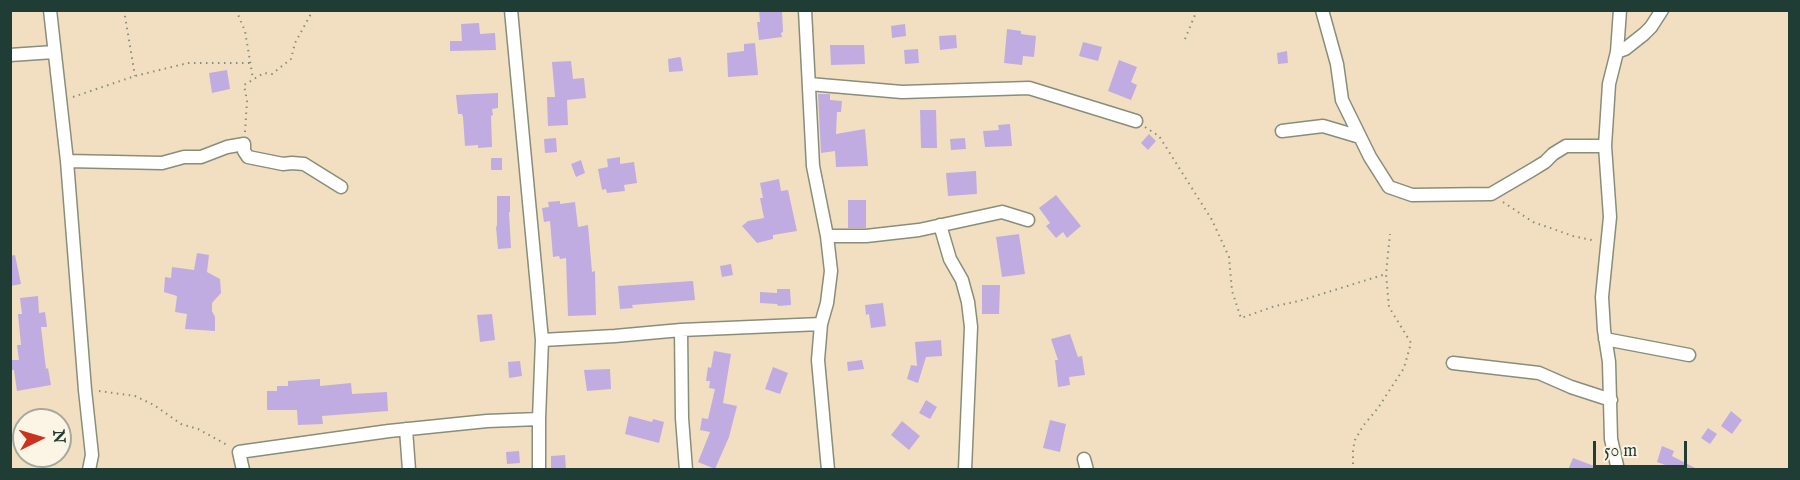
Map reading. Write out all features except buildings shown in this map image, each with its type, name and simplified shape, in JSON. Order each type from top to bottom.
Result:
[{"type":"street","points":[[50,10],[67,161],[92,455],[89,470]]},
{"type":"street","points":[[511,10],[542,340],[539,470]]},
{"type":"street","points":[[805,10],[813,166],[827,236],[831,271],[827,303],[821,324],[818,360],[828,470]]},
{"type":"street","points":[[1323,10],[1337,64],[1342,100],[1389,187],[1412,195],[1491,194],[1545,162],[1566,146],[1605,146]]},
{"type":"street","points":[[1618,470],[1611,439],[1609,362],[1602,297],[1610,217],[1605,146],[1609,84],[1617,52],[1620,10]]},
{"type":"street","points":[[1617,52],[1625,49],[1644,34],[1662,10]]},
{"type":"street","points":[[10,56],[54,52]]},
{"type":"street","points":[[810,84],[902,92],[1029,88],[1136,121]]},
{"type":"street","points":[[1282,131],[1323,126],[1360,136]]},
{"type":"street","points":[[67,161],[162,163],[184,157],[201,157],[227,147],[244,144],[244,151],[248,157],[282,164],[304,164],[341,187]]},
{"type":"street","points":[[827,236],[866,236],[919,230],[1002,212],[1028,220]]},
{"type":"street","points":[[940,225],[950,259],[962,280],[971,327],[966,470]]},
{"type":"street","points":[[542,340],[681,330],[821,324]]},
{"type":"street","points":[[681,330],[682,418],[686,470]]},
{"type":"street","points":[[1605,339],[1689,355]]},
{"type":"street","points":[[1453,363],[1539,373],[1571,387],[1611,400]]},
{"type":"street","points":[[243,470],[239,452],[406,429],[487,421],[539,419]]},
{"type":"street","points":[[406,429],[410,470]]},
{"type":"path","points":[[124,10],[135,76]]},
{"type":"path","points":[[236,10],[245,31],[253,79]]},
{"type":"path","points":[[244,144],[247,100],[244,86],[264,73],[272,74],[291,59],[295,43],[313,10]]},
{"type":"path","points":[[1185,39],[1197,10]]},
{"type":"path","points":[[59,101],[135,76],[188,63],[250,63]]},
{"type":"path","points":[[1136,121],[1159,136],[1212,220],[1229,257],[1232,291],[1241,318],[1386,274]]},
{"type":"path","points":[[1491,194],[1533,222],[1607,246]]},
{"type":"path","points":[[1353,470],[1355,440],[1404,368],[1411,342],[1389,307],[1386,274],[1390,234]]},
{"type":"path","points":[[85,390],[135,396],[154,405],[181,424],[198,429],[239,452]]}]
